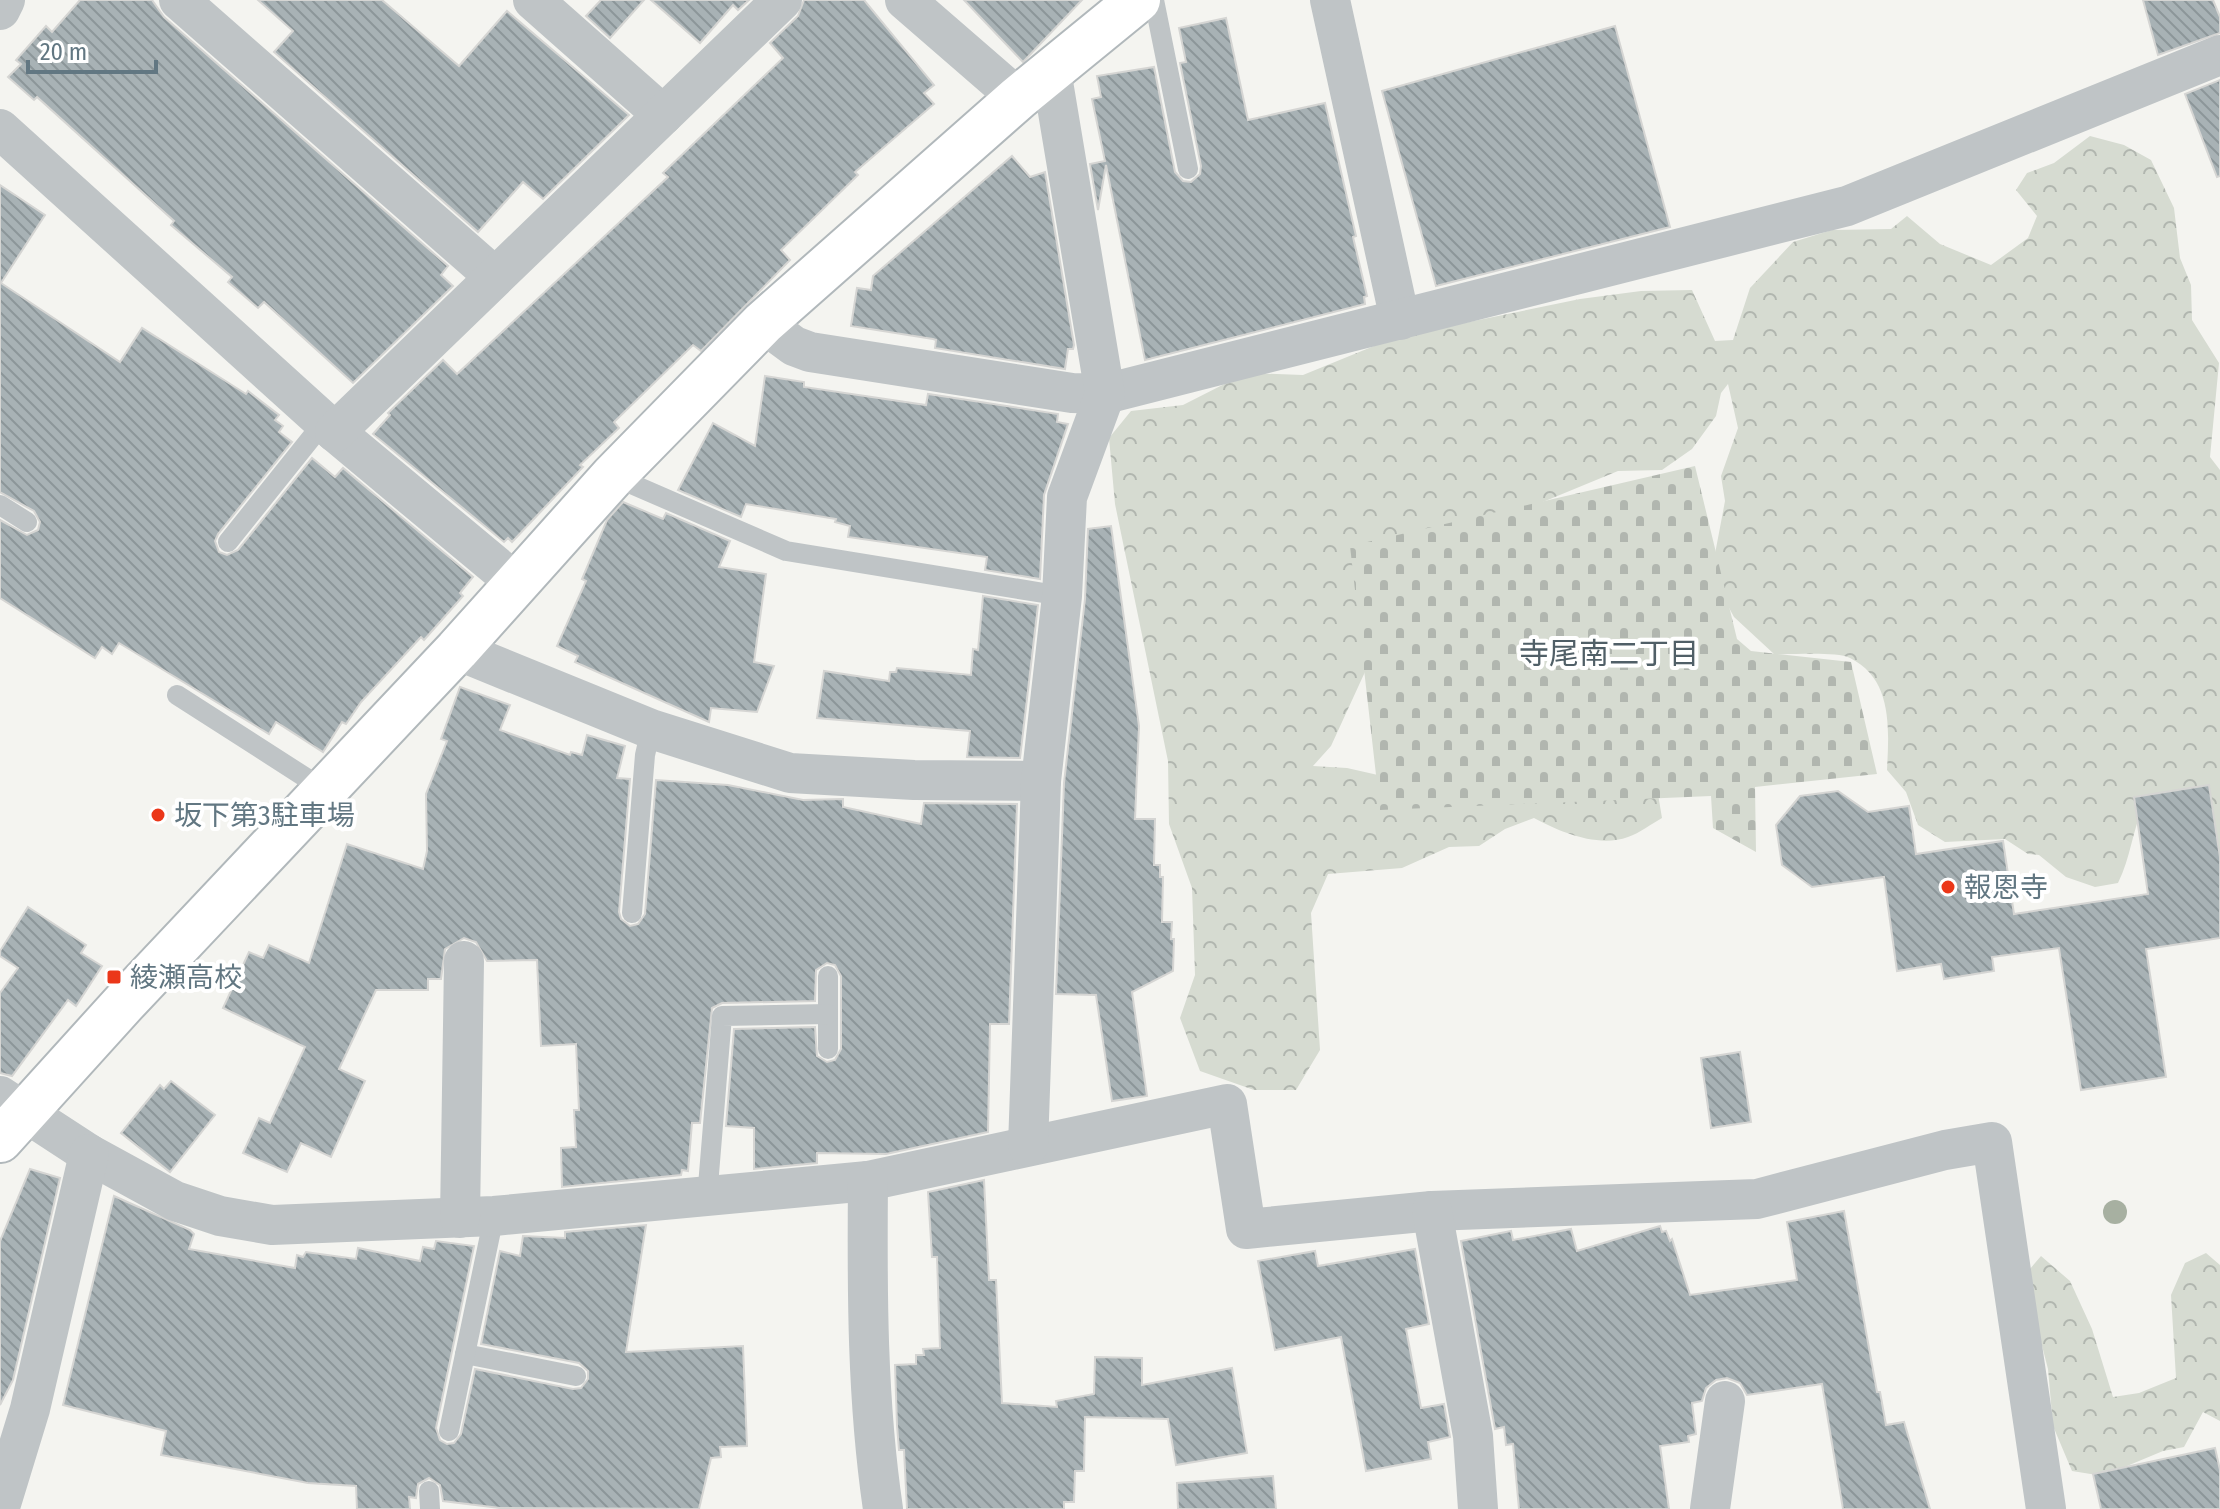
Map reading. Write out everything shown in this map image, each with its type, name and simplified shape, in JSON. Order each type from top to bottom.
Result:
[{"type":"street","points":[[0,10],[5,0]]},
{"type":"street","points":[[179,0],[495,277]]},
{"type":"street","points":[[533,0],[663,115]]},
{"type":"street","points":[[330,427],[495,277],[782,0]]},
{"type":"street","points":[[1138,0],[1018,98],[763,323],[613,476],[457,650],[124,1003],[9,1117],[89,1154],[175,1201],[233,1219],[299,1225],[477,1217],[868,1181],[1227,1104],[1246,1229],[1432,1211],[1757,1199],[1945,1150],[1992,1142],[2046,1509]]},
{"type":"street","points":[[1330,0],[1400,320]]},
{"type":"street","points":[[908,1],[1018,98]]},
{"type":"street","points":[[763,323],[794,346],[810,352],[1072,393],[1105,394],[1847,206],[2220,55]]},
{"type":"street","points":[[1028,1146],[1041,781],[1062,596],[1067,497],[1105,394],[1051,70]]},
{"type":"street","points":[[0,129],[330,427],[515,582]]},
{"type":"street","points":[[457,650],[651,729],[790,773],[914,780],[1041,781]]},
{"type":"street","points":[[464,961],[477,1217]]},
{"type":"street","points":[[0,1507],[30,1409],[89,1154]]},
{"type":"street","points":[[868,1181],[867,1338],[874,1451],[883,1509]]},
{"type":"street","points":[[1432,1211],[1473,1436],[1478,1509]]},
{"type":"street","points":[[1710,1509],[1725,1401]]},
{"type":"lane","points":[[1154,0],[1188,169]]},
{"type":"lane","points":[[228,542],[330,427]]},
{"type":"lane","points":[[613,476],[786,551],[1062,596]]},
{"type":"lane","points":[[0,505],[27,522]]},
{"type":"lane","points":[[177,695],[325,790]]},
{"type":"lane","points":[[632,913],[645,755],[651,729]]},
{"type":"lane","points":[[828,976],[828,1049]]},
{"type":"lane","points":[[707,1198],[722,1016],[828,1014]]},
{"type":"lane","points":[[449,1431],[465,1354],[477,1217]]},
{"type":"lane","points":[[465,1354],[576,1376]]},
{"type":"green space","points":[[2090,136],[2124,145],[2151,160],[2174,208],[2180,258],[2191,285],[2192,320],[2219,363],[2210,457],[2220,470],[2220,909],[2144,805],[2118,883],[2095,887],[2066,877],[2039,855],[2028,854],[2005,839],[1945,842],[1918,825],[1906,792],[1887,770],[1888,722],[1881,692],[1874,679],[1864,667],[1843,656],[1774,654],[1734,617],[1711,575],[1725,501],[1721,476],[1738,428],[1728,384],[1721,393],[1716,416],[1692,449],[1662,470],[1618,471],[1514,514],[1370,661],[1331,746],[1313,766],[1347,768],[1400,780],[1656,782],[1662,818],[1632,835],[1604,841],[1567,833],[1534,818],[1505,829],[1479,846],[1449,847],[1402,868],[1328,874],[1311,913],[1320,1050],[1296,1090],[1254,1090],[1200,1071],[1180,1018],[1195,975],[1192,888],[1169,824],[1168,761],[1115,504],[1109,438],[1131,411],[1183,405],[1246,373],[1303,375],[1396,337],[1580,299],[1641,291],[1692,290],[1715,341],[1733,340],[1750,288],[1793,242],[1832,230],[1891,229],[1907,216],[1940,244],[1991,265],[2028,238],[2037,216],[2016,190],[2027,173],[2054,163]]},
{"type":"green space","points":[[1695,466],[1737,639],[1751,651],[1851,662],[1877,774],[1755,787],[1756,852],[1713,828],[1711,796],[1380,810],[1350,546]]},
{"type":"green space","points":[[2206,1253],[2220,1265],[2220,1421],[2203,1412],[2184,1447],[2163,1451],[2103,1476],[2072,1471],[2053,1426],[2048,1369],[2024,1276],[2041,1256],[2070,1281],[2092,1329],[2113,1397],[2139,1393],[2176,1378],[2171,1295],[2185,1263]]},
{"type":"building","points":[[80,0],[152,0],[164,17],[448,266],[441,275],[453,286],[353,383],[264,302],[258,308],[228,282],[232,277],[171,225],[174,221],[37,97],[34,100],[8,77],[21,64],[16,60],[46,26],[52,32]]},
{"type":"building","points":[[258,0],[382,0],[459,66],[507,11],[629,115],[543,199],[523,182],[478,232],[274,52],[293,31]]},
{"type":"building","points":[[601,0],[644,0],[610,38],[586,16]]},
{"type":"building","points":[[651,0],[749,0],[738,10],[733,5],[700,43]]},
{"type":"building","points":[[804,0],[864,0],[934,85],[924,93],[934,104],[855,172],[858,175],[781,250],[790,260],[701,351],[693,345],[614,422],[619,428],[580,465],[583,467],[512,542],[508,538],[504,542],[373,434],[390,415],[388,413],[443,360],[457,374],[668,177],[663,173],[783,58],[770,43],[798,16]]},
{"type":"building","points":[[964,0],[1082,0],[1023,62]]},
{"type":"building","points":[[2143,0],[2213,0],[2220,17],[2220,33],[2158,55]]},
{"type":"building","points":[[1226,18],[1248,120],[1325,103],[1367,296],[1364,297],[1365,304],[1145,360],[1106,165],[1098,210],[1090,164],[1105,161],[1092,99],[1101,97],[1097,76],[1154,67],[1175,172],[1183,181],[1191,182],[1200,174],[1201,166],[1180,63],[1186,62],[1179,28]]},
{"type":"building","points":[[1615,26],[1670,227],[1436,286],[1382,91]]},
{"type":"building","points":[[2220,80],[2220,176],[2217,177],[2185,94]]},
{"type":"building","points":[[1012,156],[1030,177],[1045,172],[1074,345],[1073,349],[1068,349],[1065,369],[935,348],[936,340],[933,339],[851,326],[857,288],[871,290],[873,276]]},
{"type":"building","points":[[0,185],[45,215],[1,283],[120,362],[142,328],[246,394],[248,391],[279,415],[275,420],[283,426],[279,432],[292,442],[218,534],[215,541],[219,552],[227,555],[238,550],[312,458],[335,477],[343,468],[473,577],[460,593],[463,596],[424,640],[421,637],[361,702],[346,724],[342,722],[323,752],[276,722],[269,734],[119,643],[112,654],[102,647],[95,658],[0,598],[0,520],[27,535],[38,530],[40,522],[34,511],[0,492]]},
{"type":"building","points":[[765,376],[804,382],[804,387],[926,405],[928,394],[1058,414],[1057,422],[1068,424],[1044,495],[1040,579],[985,570],[987,557],[848,537],[850,526],[835,522],[836,519],[746,504],[741,517],[678,490],[713,423],[755,446]]},
{"type":"building","points":[[623,502],[663,519],[666,513],[730,541],[719,567],[766,574],[754,662],[774,666],[757,712],[711,708],[709,722],[575,662],[578,656],[557,646],[586,581],[582,579],[607,520]]},
{"type":"building","points":[[1111,526],[1139,726],[1135,819],[1155,819],[1154,865],[1160,865],[1160,877],[1163,877],[1162,922],[1172,922],[1171,939],[1174,939],[1173,971],[1132,992],[1147,1096],[1112,1101],[1096,995],[1056,994],[1064,783],[1085,599],[1088,529]]},
{"type":"building","points":[[983,596],[1038,605],[1020,758],[967,757],[970,731],[817,718],[824,671],[889,681],[890,672],[896,672],[897,668],[971,675],[973,649],[978,650]]},
{"type":"building","points":[[460,687],[510,705],[500,730],[570,755],[571,752],[582,755],[587,735],[625,746],[617,778],[630,779],[619,912],[621,919],[630,926],[638,924],[645,914],[656,780],[728,785],[803,800],[843,799],[843,807],[921,824],[924,803],[1017,804],[1009,1024],[990,1024],[988,1132],[886,1154],[817,1153],[817,1163],[754,1169],[754,1128],[726,1126],[734,1029],[815,1027],[817,1056],[827,1062],[835,1060],[841,1049],[841,976],[835,965],[827,963],[816,970],[815,1001],[722,1003],[712,1008],[700,1123],[692,1123],[688,1171],[682,1170],[681,1175],[562,1187],[561,1148],[576,1147],[574,1110],[579,1110],[576,1044],[541,1046],[537,960],[487,961],[476,942],[464,938],[445,949],[441,979],[428,979],[428,990],[376,990],[339,1069],[365,1081],[331,1157],[301,1143],[287,1172],[243,1153],[259,1118],[270,1123],[305,1047],[223,1008],[249,952],[263,958],[269,945],[309,963],[347,844],[423,869],[427,851],[426,794],[447,741],[441,739]]},
{"type":"building","points":[[2209,785],[2220,857],[2220,938],[2146,949],[2166,1077],[2081,1090],[2059,948],[1992,957],[1994,971],[1944,979],[1941,964],[1897,971],[1884,877],[1812,887],[1782,865],[1776,825],[1800,796],[1838,791],[1868,812],[1909,806],[1916,854],[2003,841],[2014,914],[2148,894],[2134,797]]},
{"type":"building","points":[[28,907],[86,945],[81,953],[102,966],[76,1006],[68,1000],[12,1076],[0,1073],[0,993],[18,968],[0,956],[0,951]]},
{"type":"building","points":[[1740,1052],[1751,1122],[1711,1128],[1701,1058]]},
{"type":"building","points":[[171,1081],[215,1115],[170,1172],[121,1133],[160,1085],[164,1089]]},
{"type":"building","points":[[30,1169],[60,1178],[13,1380],[0,1405],[0,1241]]},
{"type":"building","points":[[984,1180],[989,1280],[996,1280],[1002,1403],[1057,1407],[1056,1401],[1094,1394],[1095,1357],[1142,1358],[1142,1385],[1232,1368],[1247,1453],[1176,1465],[1168,1419],[1085,1417],[1084,1471],[1075,1471],[1074,1502],[1064,1502],[1064,1509],[907,1509],[904,1450],[899,1450],[895,1365],[916,1364],[916,1355],[924,1355],[923,1349],[940,1348],[937,1257],[932,1257],[928,1192]]},
{"type":"building","points":[[114,1196],[190,1230],[194,1234],[189,1249],[295,1268],[297,1255],[303,1257],[306,1252],[356,1259],[358,1248],[420,1261],[423,1247],[434,1249],[436,1241],[474,1246],[436,1428],[440,1440],[447,1444],[454,1443],[461,1434],[475,1369],[573,1389],[581,1388],[588,1379],[588,1371],[579,1363],[481,1344],[500,1251],[520,1256],[523,1236],[565,1238],[565,1232],[646,1225],[626,1352],[743,1346],[747,1446],[720,1447],[721,1457],[711,1458],[699,1509],[500,1508],[443,1501],[440,1485],[429,1478],[418,1484],[416,1498],[409,1497],[410,1509],[357,1509],[356,1486],[308,1483],[161,1455],[166,1431],[63,1405]]},
{"type":"building","points":[[1844,1211],[1877,1392],[1880,1392],[1886,1425],[1904,1422],[1930,1509],[1843,1509],[1822,1384],[1747,1395],[1740,1383],[1727,1378],[1716,1380],[1706,1388],[1702,1401],[1692,1403],[1696,1434],[1688,1436],[1689,1442],[1660,1446],[1669,1509],[1519,1509],[1513,1444],[1506,1445],[1504,1427],[1495,1429],[1461,1241],[1511,1231],[1513,1240],[1571,1229],[1577,1251],[1660,1226],[1670,1241],[1672,1239],[1690,1295],[1797,1280],[1787,1222]]},
{"type":"building","points":[[1415,1249],[1429,1324],[1406,1329],[1421,1408],[1444,1404],[1450,1437],[1428,1442],[1431,1459],[1366,1471],[1341,1337],[1275,1350],[1258,1261],[1315,1251],[1318,1266]]},
{"type":"building","points":[[2215,1448],[2220,1470],[2220,1509],[2101,1509],[2093,1474]]},
{"type":"building","points":[[1273,1476],[1276,1509],[1178,1509],[1177,1483]]},
{"type":"place","name":"坂下第3駐車場","points":[[158,815]]},
{"type":"place","name":"報恩寺","points":[[1948,887]]},
{"type":"place","name":"綾瀬高校","points":[[114,977]]},
{"type":"district","name":"寺尾南二丁目","points":[[1609,654]]}]
